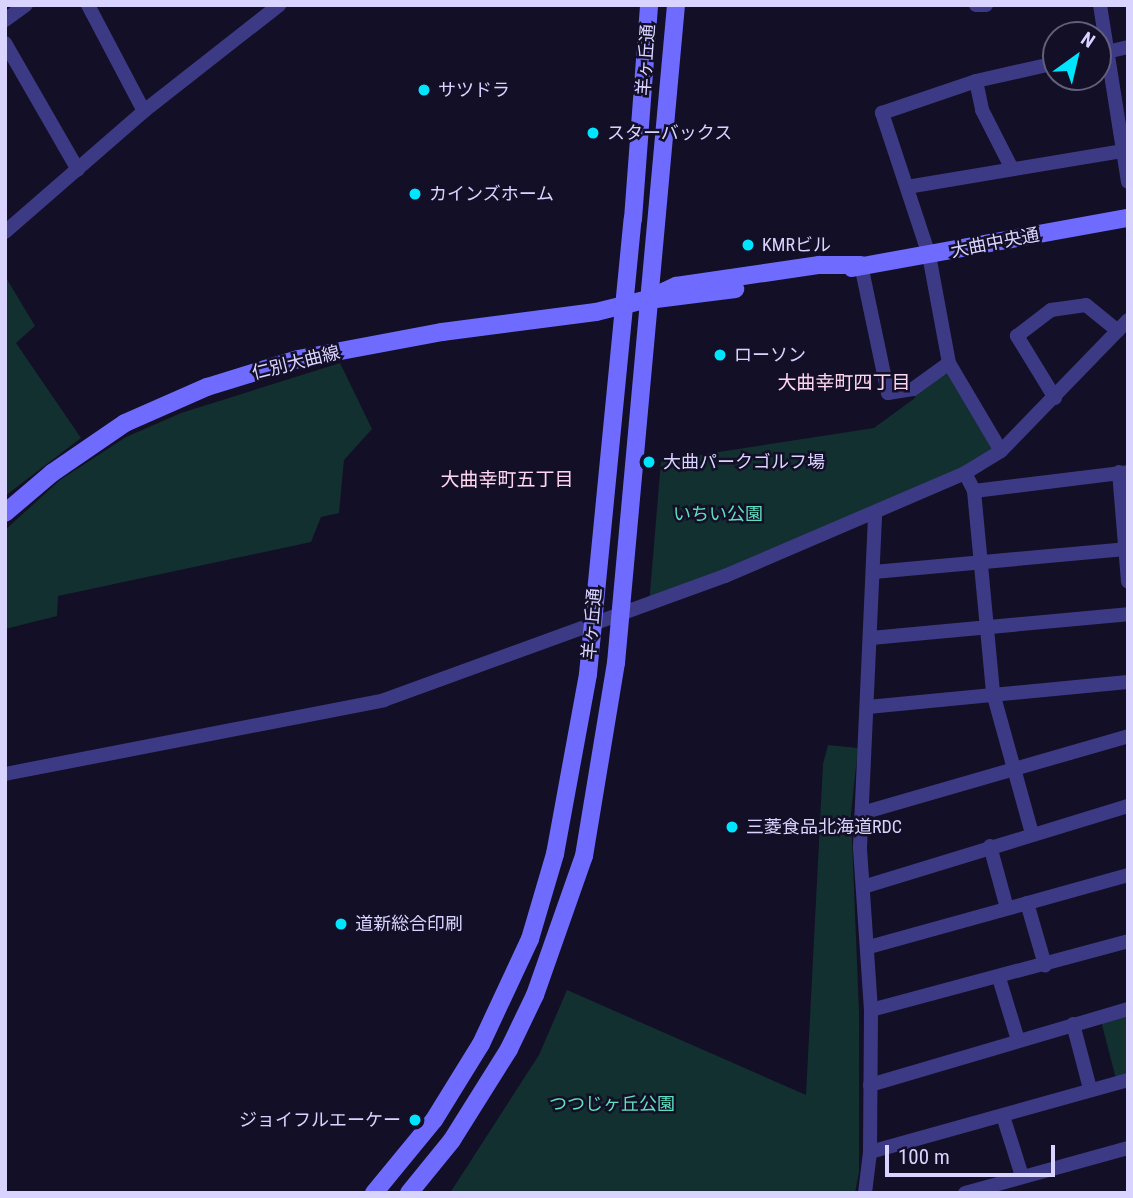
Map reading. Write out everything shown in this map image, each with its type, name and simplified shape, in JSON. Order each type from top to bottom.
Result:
[{"type":"main road","name":"羊ヶ丘通","points":[[374,1193],[464,1075],[530,939],[567,797],[592,624],[649,5]]},
{"type":"main road","name":"羊ヶ丘通","points":[[413,1191],[452,1140],[503,1059],[536,995],[563,923],[595,801],[621,614],[648,299],[663,181],[676,5]]},
{"type":"main road","name":"大曲中央通","points":[[623,305],[648,299],[676,286],[819,265],[861,265],[929,256],[1128,218]]},
{"type":"main road","name":"仁別大曲線","points":[[5,513],[52,473],[125,423],[207,387],[298,359],[623,305]]},
{"type":"main road","points":[[392,1172],[413,1191]]},
{"type":"street","points":[[5,20],[26,5]]},
{"type":"street","points":[[88,5],[144,111]]},
{"type":"street","points":[[5,232],[144,111],[279,5]]},
{"type":"street","points":[[976,5],[986,5]]},
{"type":"street","points":[[5,43],[78,170]]},
{"type":"street","points":[[1001,451],[949,363],[929,256],[882,113],[976,81],[1042,66]]},
{"type":"street","points":[[976,81],[982,110],[1012,169]]},
{"type":"street","points":[[1112,91],[1125,151],[1128,182]]},
{"type":"street","points":[[907,187],[1125,151]]},
{"type":"street","points":[[5,222],[27,214]]},
{"type":"street","points":[[861,265],[888,393],[913,389],[949,363]]},
{"type":"street","points":[[5,774],[383,700],[725,576],[965,473],[1001,451],[1055,398],[1123,326],[1086,304],[1051,310],[1017,337],[1055,398]]},
{"type":"street","points":[[974,491],[1123,472],[1128,582]]},
{"type":"street","points":[[965,473],[974,491],[993,693],[1032,834]]},
{"type":"street","points":[[865,1193],[870,1152],[871,1010],[863,887],[862,813],[876,512]]},
{"type":"street","points":[[874,572],[1126,550]]},
{"type":"street","points":[[871,638],[1128,614]]},
{"type":"street","points":[[868,707],[1128,682]]},
{"type":"street","points":[[862,813],[1128,736]]},
{"type":"street","points":[[863,887],[1128,806]]},
{"type":"street","points":[[990,846],[1007,908]]},
{"type":"street","points":[[869,947],[1128,875]]},
{"type":"street","points":[[1027,903],[1045,965]]},
{"type":"street","points":[[871,1010],[1128,942]]},
{"type":"street","points":[[999,978],[1018,1040]]},
{"type":"street","points":[[870,1085],[1128,1009]]},
{"type":"street","points":[[1073,1024],[1090,1089]]},
{"type":"street","points":[[870,1152],[1128,1080]]},
{"type":"street","points":[[1003,1116],[1022,1176]]},
{"type":"street","points":[[965,1193],[1128,1148]]},
{"type":"green space","points":[[5,276],[35,326],[16,343],[81,438],[5,496]]},
{"type":"green space","points":[[340,363],[372,429],[344,460],[339,513],[321,517],[311,542],[58,596],[57,616],[5,629],[5,530],[60,480],[126,437],[181,413]]},
{"type":"green space","name":"いちい公園","points":[[949,363],[1001,451],[649,605],[661,461],[874,428],[915,398],[913,389]]},
{"type":"green space","name":"つつじヶ丘公園","points":[[828,745],[858,748],[851,814],[859,1012],[859,1172],[855,1193],[450,1193],[539,1055],[567,990],[806,1095],[823,764]]},
{"type":"green space","points":[[1128,1009],[1128,1080],[1117,1083],[1100,1017]]},
{"type":"place","name":"サツドラ","points":[[424,90]]},
{"type":"place","name":"スターバックス","points":[[593,133]]},
{"type":"place","name":"カインズホーム","points":[[415,194]]},
{"type":"place","name":"KMRビル","points":[[748,245]]},
{"type":"place","name":"ローソン","points":[[720,355]]},
{"type":"place","name":"大曲パークゴルフ場","points":[[649,462]]},
{"type":"place","name":"三菱食品北海道RDC","points":[[732,827]]},
{"type":"place","name":"道新総合印刷","points":[[341,924]]},
{"type":"place","name":"ジョイフルエーケー","points":[[415,1120]]},
{"type":"district","name":"大曲幸町四丁目","points":[[844,383]]},
{"type":"district","name":"大曲幸町五丁目","points":[[507,480]]}]
